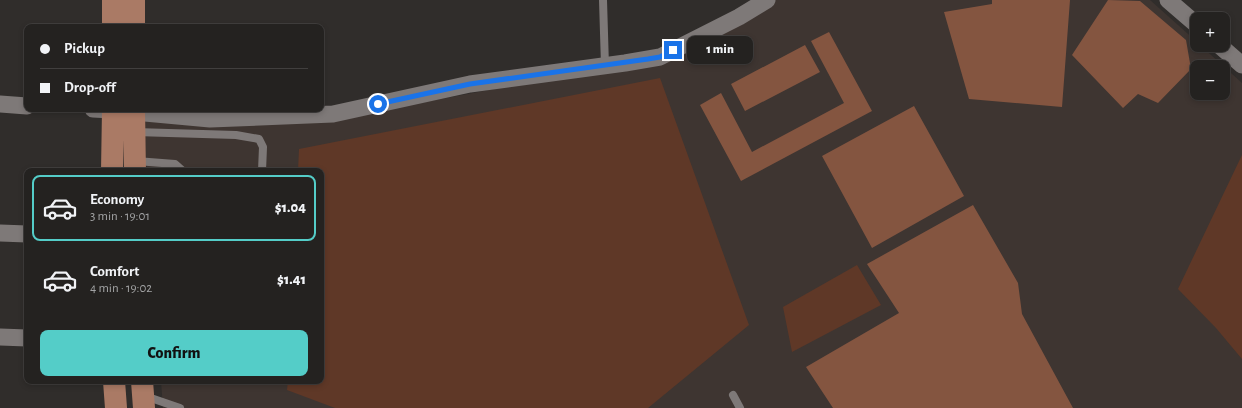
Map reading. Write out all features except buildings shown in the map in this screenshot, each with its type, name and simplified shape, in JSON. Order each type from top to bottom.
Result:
[{"type":"main road","points":[[113,0],[113,24]]},
{"type":"main road","points":[[134,0],[134,24]]},
{"type":"main road","points":[[120,113],[135,166]]},
{"type":"main road","points":[[112,168],[120,113]]},
{"type":"main road","points":[[114,384],[116,408]]},
{"type":"street","points":[[120,113],[210,119],[332,114],[470,84],[660,57],[739,17],[767,0]]},
{"type":"street","points":[[1168,0],[1190,19]]},
{"type":"street","points":[[1227,52],[1242,65]]},
{"type":"street","points":[[0,104],[24,106]]},
{"type":"street","points":[[0,233],[24,234]]},
{"type":"street","points":[[0,337],[24,338]]},
{"type":"lane","points":[[603,0],[605,66]]},
{"type":"lane","points":[[120,113],[259,139],[263,147],[262,168]]},
{"type":"lane","points":[[135,166],[175,164],[180,168]]},
{"type":"lane","points":[[143,395],[180,408]]},
{"type":"lane","points":[[732,395],[738,407]]},
{"type":"shaded area","points":[[767,0],[1150,0],[1190,36],[1190,52],[1208,52],[1217,60],[1190,60],[1190,100],[1230,100],[1230,72],[1242,83],[1242,408],[163,408],[161,384],[324,384],[324,168],[147,168],[143,112],[250,112],[356,115],[654,59]]},
{"type":"shaded area","points":[[660,78],[749,325],[648,408],[335,408],[287,390],[288,384],[324,384],[324,168],[298,168],[299,149]]},
{"type":"shaded area","points":[[1242,155],[1242,359],[1216,328],[1178,289]]},
{"type":"shaded area","points":[[857,265],[881,305],[792,352],[783,307]]},
{"type":"route","points":[[378,104],[470,84],[660,57],[673,50]]}]
